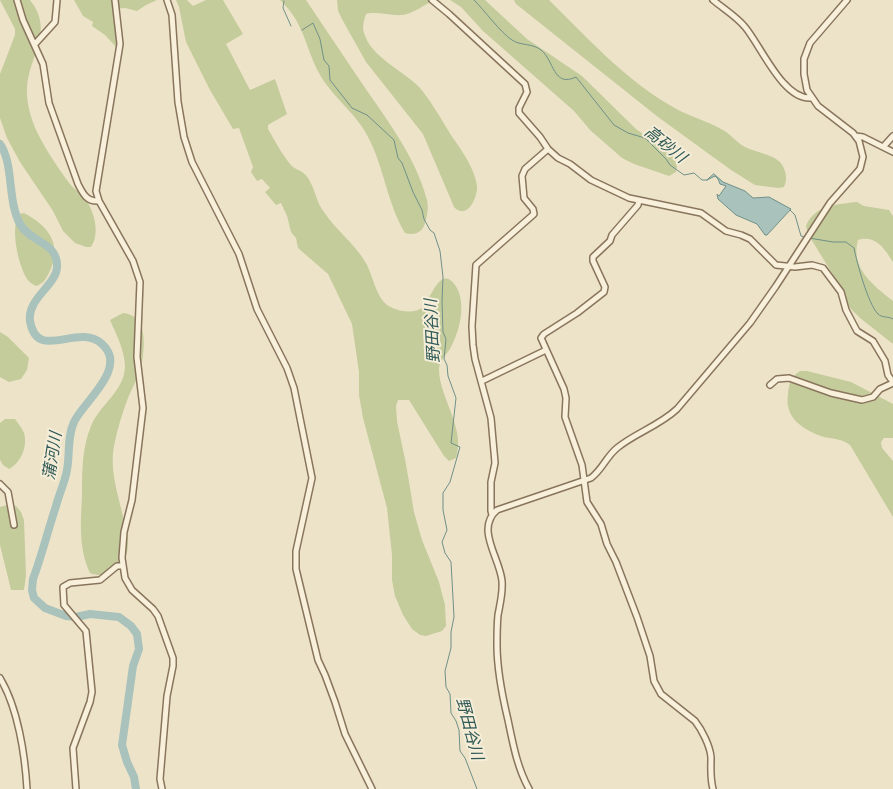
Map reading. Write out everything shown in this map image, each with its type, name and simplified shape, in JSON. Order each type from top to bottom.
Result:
[{"type":"street","points":[[17,0],[23,20],[43,64],[52,116],[78,184],[90,200],[99,201]]},
{"type":"street","points":[[35,44],[55,22],[57,0]]},
{"type":"street","points":[[115,0],[120,44],[96,186],[99,201],[133,261],[140,288],[138,357],[143,408],[132,500],[122,543],[122,566],[125,578],[132,590],[158,616],[172,658],[173,666],[166,705],[160,779],[162,789]]},
{"type":"street","points":[[167,0],[172,15],[178,102],[184,137],[192,162],[239,254],[257,309],[287,368],[294,388],[312,478],[296,551],[296,568],[318,660],[329,684],[345,734],[372,789]]},
{"type":"street","points":[[432,0],[525,84],[527,92],[519,108],[519,113],[540,137],[548,150],[558,158],[592,180],[629,198],[701,213],[726,231],[750,239],[776,265],[789,267],[812,265],[823,268],[841,292],[846,310],[857,331],[873,341],[885,361],[888,375],[893,382],[880,389],[868,399],[862,400],[831,393],[789,378],[777,379],[770,385]]},
{"type":"street","points":[[713,0],[748,29],[783,83],[806,98],[811,98]]},
{"type":"street","points":[[847,0],[815,37],[807,51],[804,59],[807,90],[811,98],[825,112],[856,136],[884,146],[893,152]]},
{"type":"street","points":[[529,789],[520,772],[516,758],[498,667],[498,617],[502,589],[500,568],[487,528],[492,515],[503,508],[585,481],[598,473],[617,448],[662,422],[677,409],[750,323],[830,204],[860,169],[862,152],[856,136]]},
{"type":"street","points":[[884,146],[893,136]]},
{"type":"street","points":[[492,515],[490,511],[491,482],[495,458],[491,418],[473,345],[472,326],[476,265],[534,214],[533,209],[524,198],[522,176],[525,169],[548,150]]},
{"type":"street","points":[[639,200],[638,206],[612,235],[610,241],[593,257],[605,287],[604,292],[540,338],[564,389],[566,398],[565,417],[582,465],[587,502],[601,524],[607,544],[616,562],[644,638],[654,681],[661,694],[699,726],[710,750],[710,779],[713,789]]},
{"type":"street","points":[[482,381],[546,350]]},
{"type":"street","points":[[0,484],[8,492],[14,525]]},
{"type":"street","points":[[76,789],[74,748],[92,692],[86,631],[64,605],[63,587],[70,583],[100,580],[117,566],[122,566]]},
{"type":"street","points":[[0,678],[8,692],[25,756],[27,789]]},
{"type":"green space","points":[[0,0],[30,0],[37,11],[41,33],[27,87],[29,110],[37,132],[48,152],[70,184],[86,200],[92,211],[96,230],[91,247],[75,243],[63,231],[53,211],[20,162],[7,138],[0,118],[0,74],[15,35],[15,29]]},
{"type":"green space","points":[[74,0],[157,0],[137,11],[125,8],[115,9],[116,47],[105,35],[92,26],[93,22],[83,16]]},
{"type":"green space","points":[[176,0],[187,0],[193,6],[206,0],[223,0],[243,34],[226,44],[250,90],[275,79],[287,114],[268,125],[268,129],[290,164],[308,178],[321,208],[329,219],[362,257],[377,292],[383,301],[387,305],[400,310],[415,311],[423,307],[436,286],[445,279],[450,280],[459,292],[461,316],[459,324],[454,340],[439,366],[440,381],[458,436],[456,458],[449,461],[444,456],[409,400],[398,400],[396,406],[397,421],[414,512],[422,540],[439,582],[445,605],[446,626],[442,631],[426,636],[420,635],[412,629],[403,615],[395,596],[392,580],[392,555],[387,508],[363,418],[352,324],[328,274],[298,248],[296,238],[291,232],[281,203],[276,205],[265,192],[270,188],[262,179],[257,181],[251,172],[253,167],[239,128],[233,129],[210,90],[186,42]]},
{"type":"green space","points":[[280,0],[306,0],[397,135],[415,167],[427,200],[428,210],[426,219],[424,226],[418,232],[413,234],[405,233],[394,210],[378,160],[368,137],[357,120],[324,82],[299,26],[288,8]]},
{"type":"green space","points":[[337,0],[435,0],[406,14],[366,14],[363,31],[368,42],[380,56],[418,86],[432,104],[468,160],[474,173],[477,191],[474,201],[467,209],[459,211],[454,207],[423,134],[366,62],[338,11]]},
{"type":"green space","points":[[450,0],[485,0],[527,39],[582,76],[636,129],[674,156],[677,167],[676,172],[669,176],[622,158],[590,130],[574,111],[483,31],[461,7]]},
{"type":"green space","points":[[514,0],[549,0],[608,58],[655,96],[679,110],[724,131],[745,147],[780,162],[786,174],[784,187],[755,185],[731,170],[658,117],[516,4]]},
{"type":"green space","points":[[857,202],[864,206],[889,210],[893,216],[893,262],[879,244],[870,239],[858,240],[856,250],[857,259],[865,275],[893,301],[893,344],[850,308],[838,283],[808,234],[806,226],[810,219],[821,210],[835,205]]},
{"type":"green space","points":[[24,213],[47,230],[54,245],[55,254],[49,273],[44,281],[36,286],[27,279],[16,247],[16,220],[19,214]]},
{"type":"green space","points":[[123,313],[136,318],[140,323],[144,342],[141,366],[122,416],[115,440],[113,456],[114,476],[128,537],[128,548],[124,561],[116,570],[98,575],[90,573],[82,544],[83,460],[91,426],[116,391],[124,376],[124,355],[110,320]]},
{"type":"green space","points":[[0,332],[8,337],[29,358],[27,370],[21,379],[9,382],[0,377]]},
{"type":"green space","points":[[800,371],[851,382],[893,404],[893,438],[884,438],[881,442],[882,448],[893,461],[893,517],[850,445],[841,440],[824,437],[809,431],[802,427],[792,416],[788,402],[789,387],[793,378]]},
{"type":"green space","points":[[5,419],[15,419],[25,438],[24,449],[20,458],[9,469],[0,460],[0,423]]},
{"type":"green space","points":[[7,505],[16,506],[24,520],[26,575],[24,590],[11,590],[0,545],[0,507]]},
{"type":"water","points":[[714,174],[723,182],[745,191],[753,198],[769,197],[791,209],[765,235],[757,224],[736,215],[718,199],[717,194],[719,196],[726,186],[720,184],[715,176],[707,180]]},
{"type":"waterway","name":"高砂川","points":[[474,0],[512,40],[541,50],[558,76],[563,79],[576,77],[614,125],[628,133],[645,138],[670,165],[684,175],[694,173],[702,180],[707,180]]},
{"type":"waterway","name":"野田谷川","points":[[284,1],[283,8],[291,26]]},
{"type":"waterway","name":"野田谷川","points":[[302,30],[313,23],[320,39],[324,60],[329,66],[330,80],[352,108],[367,115],[394,140],[398,158],[402,163],[424,219],[430,230],[434,233],[440,251],[443,277],[443,332],[446,339],[444,359],[456,398],[451,443],[460,447],[450,482],[443,493],[443,510],[447,530],[442,542],[445,553],[451,562],[454,617],[451,632],[451,648],[445,671],[446,687],[450,694],[451,713],[459,730],[460,751],[465,758],[477,789]]},
{"type":"waterway","name":"蒲河川","points":[[0,144],[7,162],[13,204],[20,224],[30,235],[49,248],[56,259],[57,268],[55,275],[37,299],[30,313],[30,321],[34,333],[41,339],[50,341],[82,337],[92,338],[102,344],[109,353],[110,363],[107,374],[102,384],[79,414],[72,428],[66,474],[33,579],[32,590],[34,598],[45,608],[66,616],[76,617],[90,614],[119,617],[131,626],[137,634],[139,649],[133,666],[122,745],[134,777],[136,789]]},
{"type":"waterway","name":"高砂川","points":[[790,210],[795,215],[801,236],[805,237]]},
{"type":"waterway","name":"高砂川","points":[[809,238],[846,242],[854,248],[870,302],[878,314],[893,319]]}]
